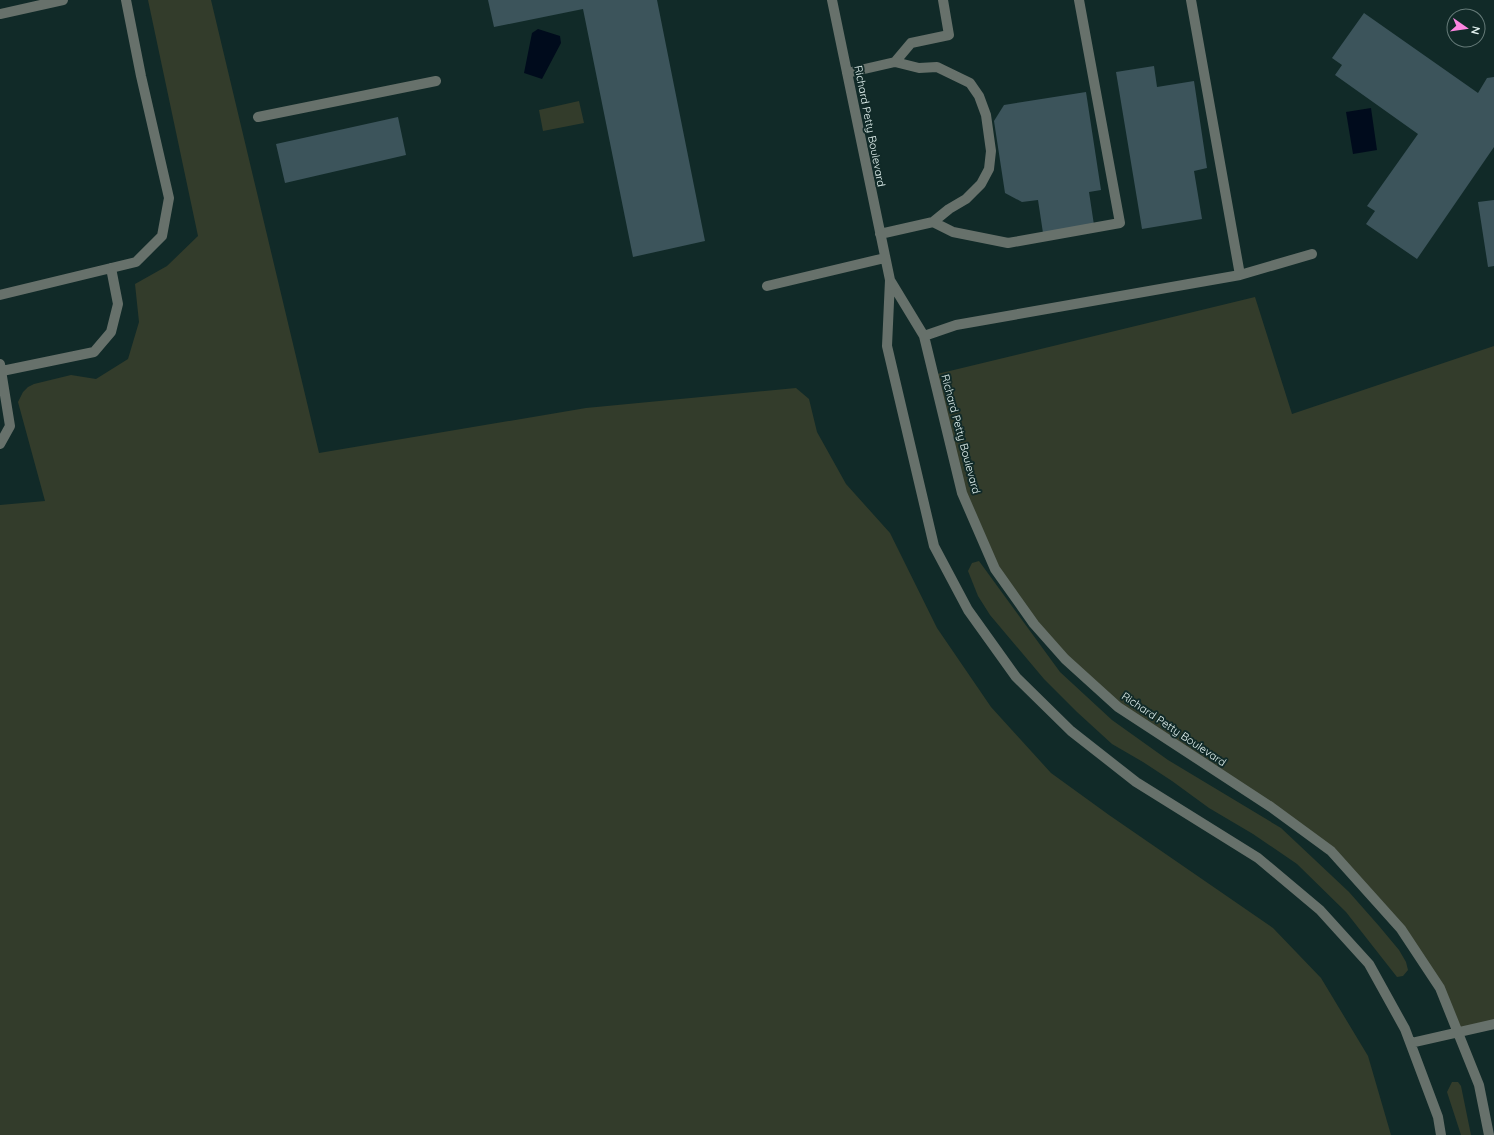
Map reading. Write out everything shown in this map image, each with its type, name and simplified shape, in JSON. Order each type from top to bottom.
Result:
[{"type":"street","points":[[0,14],[63,0]]},
{"type":"street","points":[[0,295],[136,262],[162,236],[169,198],[141,76],[126,0]]},
{"type":"street","name":"Richard Petty Boulevard","points":[[832,0],[890,280],[887,346],[934,546],[968,610],[1016,677],[1071,731],[1136,782],[1258,858],[1320,910],[1369,964],[1406,1029],[1438,1117],[1441,1135]]},
{"type":"street","points":[[895,62],[911,43],[950,35],[943,0]]},
{"type":"street","points":[[932,222],[953,232],[1008,243],[1120,223],[1079,0]]},
{"type":"street","points":[[1191,0],[1240,275]]},
{"type":"street","points":[[848,73],[895,62],[919,68],[937,67],[970,83],[979,96],[986,115],[991,151],[989,169],[981,184],[966,199],[949,209],[932,222],[880,234]]},
{"type":"street","points":[[258,117],[436,81]]},
{"type":"street","points":[[924,336],[956,325],[1240,275],[1312,254]]},
{"type":"street","points":[[767,286],[885,258]]},
{"type":"street","points":[[0,444],[10,426],[1,368],[94,352],[111,332],[118,304],[111,268]]},
{"type":"street","name":"Richard Petty Boulevard","points":[[890,280],[924,336],[962,493],[995,569],[1034,624],[1065,659],[1118,707],[1271,807],[1331,851],[1400,929],[1440,988],[1479,1085],[1489,1135]]},
{"type":"street","points":[[1411,1043],[1494,1024]]},
{"type":"green space","points":[[148,0],[211,0],[319,453],[586,408],[796,388],[809,399],[817,432],[846,484],[890,533],[937,628],[991,707],[1051,773],[1109,815],[1273,928],[1321,978],[1368,1056],[1391,1135],[0,1135],[0,505],[45,501],[18,402],[23,392],[34,384],[71,375],[96,379],[128,359],[139,322],[135,284],[167,266],[198,236]]},
{"type":"green space","points":[[579,101],[584,123],[543,131],[539,110]]},
{"type":"green space","points":[[1255,297],[1292,414],[1494,346],[1494,1024],[1458,1032],[1440,988],[1401,929],[1331,851],[1118,707],[1065,659],[995,569],[962,493],[933,375]]},
{"type":"green space","points":[[979,561],[1060,672],[1112,720],[1168,760],[1281,828],[1349,892],[1399,950],[1406,962],[1408,970],[1403,976],[1397,977],[1346,912],[1297,864],[1253,834],[1209,808],[1143,762],[1112,744],[1077,712],[1044,679],[990,615],[978,596],[968,571],[972,563]]},
{"type":"green space","points":[[1452,1082],[1458,1082],[1461,1086],[1471,1135],[1461,1135],[1447,1092]]},
{"type":"water","points":[[538,29],[560,36],[561,43],[542,79],[524,73],[532,33]]},
{"type":"water","points":[[1371,108],[1377,150],[1353,154],[1346,112]]},
{"type":"building","points":[[488,0],[657,0],[705,241],[633,257],[583,9],[494,27]]},
{"type":"building","points":[[1364,13],[1478,93],[1487,78],[1494,77],[1494,147],[1417,259],[1366,224],[1375,211],[1367,206],[1418,134],[1335,75],[1342,65],[1332,58]]},
{"type":"building","points":[[1154,66],[1157,87],[1194,81],[1207,168],[1194,171],[1202,219],[1142,229],[1116,72]]},
{"type":"building","points":[[1086,92],[1101,190],[1089,192],[1094,225],[1043,233],[1038,200],[1022,202],[1005,193],[994,121],[1004,105]]},
{"type":"building","points":[[398,117],[406,155],[285,183],[276,144]]},
{"type":"building","points":[[1494,200],[1494,266],[1488,267],[1478,202]]}]
